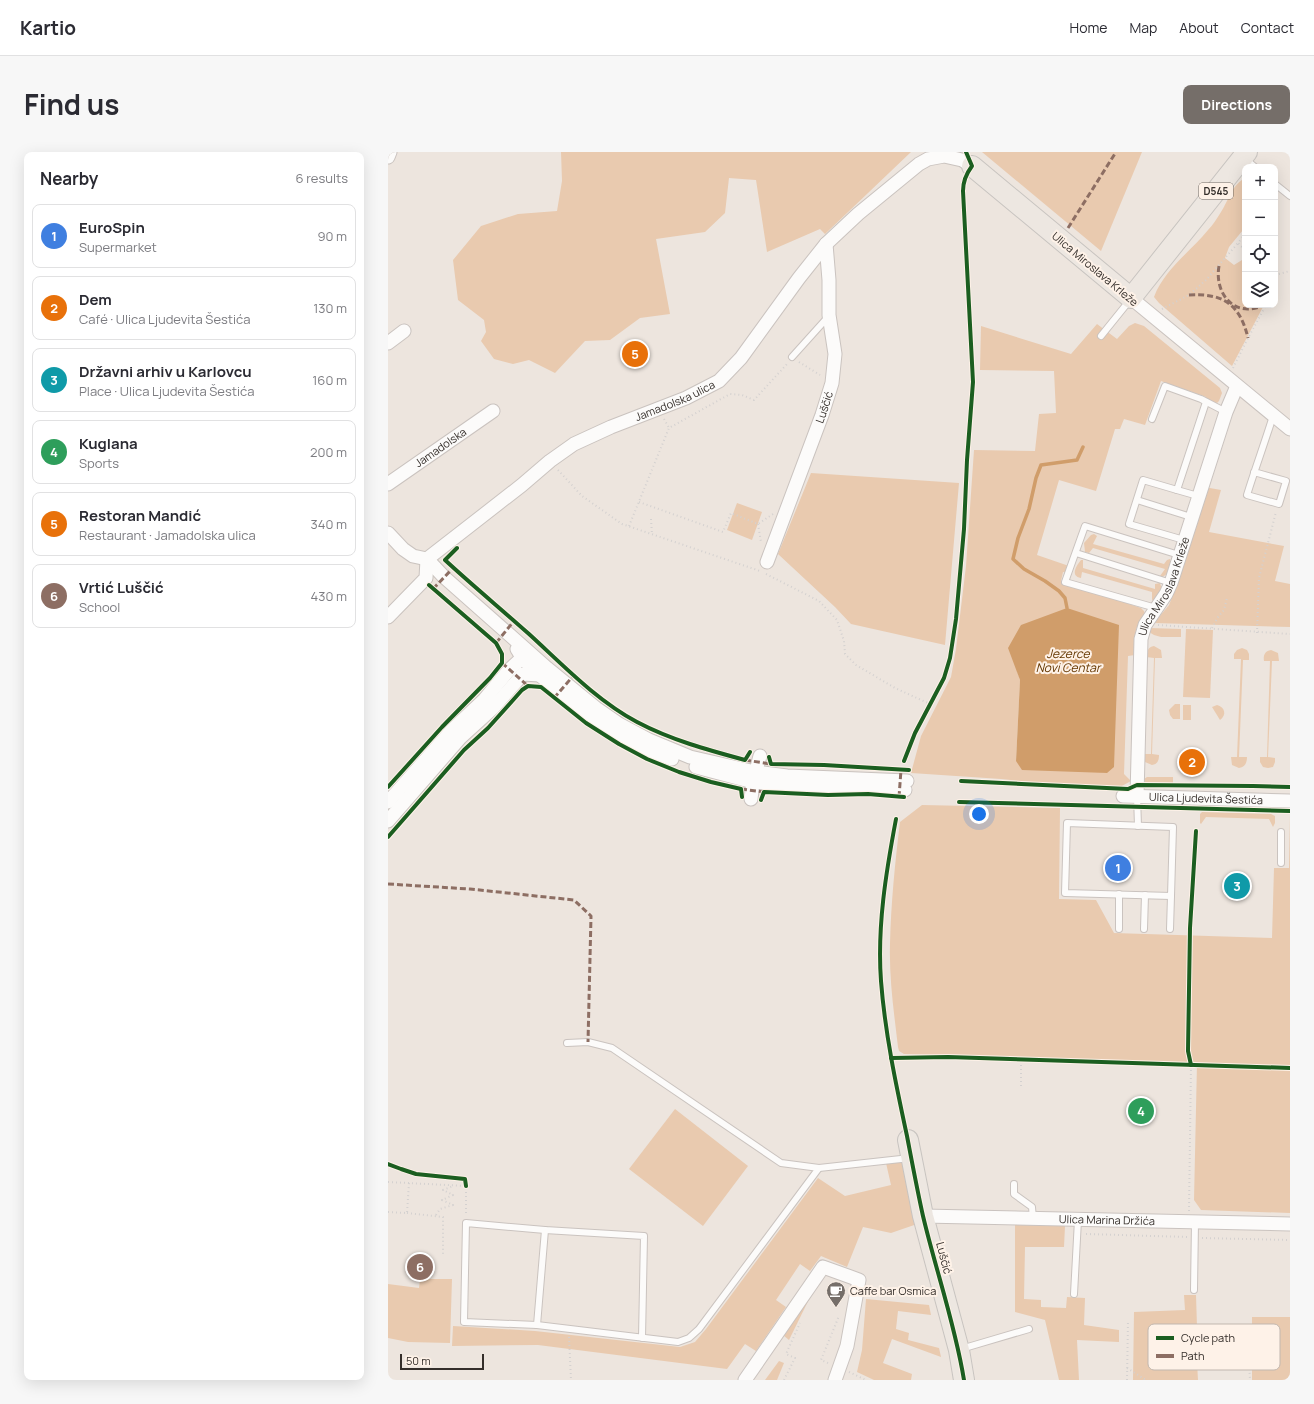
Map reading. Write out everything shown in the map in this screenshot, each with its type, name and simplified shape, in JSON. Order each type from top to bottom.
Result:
[{"type":"main road","name":"Ulica Miroslava Krleže","points":[[969,159],[1131,298]]},
{"type":"main road","name":"D545","points":[[1131,298],[1249,159]]},
{"type":"main road","name":"Luščić","points":[[910,1149],[923,1216],[959,1350],[964,1380]]},
{"type":"street","points":[[388,157],[390,152]]},
{"type":"street","name":"Jamadolska ulica","points":[[427,559],[522,485],[550,461],[574,444],[610,427],[686,398],[719,381],[741,358],[799,278],[826,244],[858,214],[919,164],[930,152]]},
{"type":"street","name":"Jamadolska ulica","points":[[919,164],[928,159],[944,156],[962,160],[969,159]]},
{"type":"street","name":"Luščić","points":[[767,562],[822,415],[832,383],[835,354],[829,315],[829,280],[826,244]]},
{"type":"street","name":"Ulica Miroslava Krleže","points":[[1131,298],[1290,429]]},
{"type":"street","points":[[388,343],[404,331]]},
{"type":"street","name":"Ulica Miroslava Krleže","points":[[1138,796],[1141,639],[1145,625],[1166,594],[1171,583],[1226,412],[1237,386]]},
{"type":"street","name":"Jamadolska","points":[[388,484],[493,412]]},
{"type":"street","points":[[388,533],[403,549],[413,556],[427,559],[444,577],[509,635],[596,708],[619,724],[643,737],[690,758],[754,777]]},
{"type":"street","points":[[388,616],[426,578],[427,559]]},
{"type":"street","points":[[509,635],[522,658],[540,675],[590,716],[619,735],[646,749],[688,765],[718,774],[754,777],[787,776],[906,786]]},
{"type":"street","points":[[388,821],[460,738],[493,708],[523,674],[522,658]]},
{"type":"street","points":[[388,802],[451,730],[484,700],[509,670],[522,658],[536,658]]},
{"type":"street","points":[[523,674],[540,675]]},
{"type":"street","points":[[751,799],[754,777],[760,756]]},
{"type":"street","name":"Ulica Ljudevita Šestića","points":[[1122,796],[1290,801]]},
{"type":"street","name":"Ulica Marina Držića","points":[[923,1216],[1078,1220],[1192,1217],[1290,1224]]},
{"type":"street","points":[[745,1380],[823,1267],[859,1280],[847,1346],[834,1380]]},
{"type":"lane","points":[[1278,186],[1290,196]]},
{"type":"lane","name":"D545","points":[[1101,336],[1131,298]]},
{"type":"lane","points":[[792,357],[829,315]]},
{"type":"lane","points":[[1152,419],[1164,386],[1201,399],[1226,412]]},
{"type":"lane","points":[[1177,490],[1206,402]]},
{"type":"lane","points":[[1254,472],[1286,481],[1279,504],[1247,495],[1254,472],[1273,416]]},
{"type":"lane","points":[[1184,540],[1129,524],[1144,480],[1198,496]]},
{"type":"lane","points":[[1137,500],[1191,517]]},
{"type":"lane","points":[[1156,608],[1065,582],[1085,526],[1179,555]]},
{"type":"lane","points":[[1076,553],[1171,583]]},
{"type":"lane","points":[[1138,796],[1138,826]]},
{"type":"lane","points":[[1170,929],[1171,896],[1173,827],[1067,823],[1065,893],[1171,896]]},
{"type":"lane","points":[[1281,832],[1281,863]]},
{"type":"lane","points":[[1118,929],[1119,894]]},
{"type":"lane","points":[[1144,929],[1145,895]]},
{"type":"lane","points":[[567,1043],[588,1042],[612,1048],[781,1163],[819,1168],[910,1149]]},
{"type":"lane","points":[[642,1338],[644,1236],[545,1230],[466,1223],[464,1322],[537,1325],[642,1338],[678,1342],[689,1338],[699,1329],[819,1168]]},
{"type":"lane","points":[[1014,1184],[1014,1194],[1032,1207],[1033,1219]]},
{"type":"lane","points":[[1192,1217],[1194,1238],[1194,1290]]},
{"type":"lane","points":[[1074,1294],[1078,1220]]},
{"type":"lane","points":[[537,1325],[545,1230]]},
{"type":"lane","points":[[959,1350],[1028,1329]]},
{"type":"path","points":[[1161,310],[1189,295],[1206,280],[1243,236]]},
{"type":"path","points":[[1238,243],[1242,247]]},
{"type":"path","points":[[1278,274],[1290,271]]},
{"type":"path","points":[[1226,377],[1233,368],[1246,340],[1264,308]]},
{"type":"path","points":[[792,357],[832,383]]},
{"type":"path","points":[[629,526],[669,428],[730,394],[742,395],[754,400],[786,364]]},
{"type":"path","points":[[661,414],[669,428]]},
{"type":"path","points":[[550,461],[582,496],[622,524],[764,573],[819,601],[837,620],[844,641],[845,654],[856,665],[895,688],[930,704]]},
{"type":"path","points":[[639,502],[723,532],[731,513],[758,524]]},
{"type":"path","points":[[1257,633],[1259,578],[1279,504]]},
{"type":"path","points":[[758,524],[775,512]]},
{"type":"path","points":[[651,519],[652,534]]},
{"type":"path","points":[[758,524],[762,544]]},
{"type":"path","points":[[1212,628],[1224,610],[1227,598]]},
{"type":"path","points":[[1145,625],[1290,634]]},
{"type":"path","points":[[1192,1217],[1191,1065],[1188,1050],[1190,928],[1196,831]]},
{"type":"path","points":[[1014,1059],[1029,1060]]},
{"type":"path","points":[[1021,1059],[1021,1086]]},
{"type":"path","points":[[1183,1065],[1199,1065]]},
{"type":"path","points":[[388,1182],[466,1186],[466,1223]]},
{"type":"path","points":[[407,1213],[409,1183]]},
{"type":"path","points":[[436,1215],[440,1209],[453,1205],[442,1200],[453,1195],[443,1190],[453,1186]]},
{"type":"path","points":[[388,1212],[443,1216],[443,1256]]},
{"type":"path","points":[[1077,1234],[1290,1240]]},
{"type":"path","points":[[830,1364],[821,1360],[842,1310]]},
{"type":"path","points":[[784,1380],[795,1358],[786,1354],[802,1319]]},
{"type":"path","points":[[1126,1380],[1128,1320]]},
{"type":"path","points":[[569,1329],[571,1380]]},
{"type":"path","points":[[1127,1368],[1146,1380]]},
{"type":"path","points":[[1249,1370],[1250,1380]]},
{"type":"shaded area","points":[[561,152],[911,152],[825,234],[820,229],[767,252],[756,180],[729,178],[725,213],[705,232],[656,239],[670,314],[640,318],[610,340],[585,341],[555,373],[529,360],[513,364],[494,359],[481,341],[486,332],[484,320],[458,300],[453,260],[481,226],[518,214],[557,211],[562,181]]},
{"type":"shaded area","points":[[982,152],[1142,152],[1101,251]]},
{"type":"shaded area","points":[[1242,180],[1242,231],[1229,247],[1225,258],[1234,265],[1242,260],[1242,308],[1262,308],[1232,366],[1154,297],[1164,278],[1212,226],[1233,189]]},
{"type":"shaded area","points":[[1135,323],[1144,326],[1220,388],[1222,393],[1219,401],[1217,403],[1206,399],[1206,397],[1161,381],[1145,425],[1124,419],[1120,429],[1115,429],[1096,491],[1059,480],[1037,555],[1069,566],[1067,573],[1063,572],[1061,581],[1141,608],[1144,611],[1145,614],[1136,629],[1135,655],[1128,656],[1124,774],[1131,781],[1120,787],[1061,785],[911,773],[921,736],[951,677],[956,649],[966,566],[974,450],[1035,451],[1039,414],[1056,413],[1054,371],[980,370],[981,326],[1071,354],[1097,324],[1117,339],[1129,326]],"holes":[[[1017,670],[1107,773],[1016,761],[1020,680]]]},
{"type":"shaded area","points":[[811,473],[959,483],[945,645],[851,624],[778,554]]},
{"type":"shaded area","points":[[1204,487],[1221,490],[1209,532],[1284,546],[1275,581],[1290,584],[1290,627],[1154,623],[1169,605],[1175,590]]},
{"type":"shaded area","points":[[737,503],[762,512],[752,540],[727,530]]},
{"type":"shaded area","points":[[1094,534],[1097,536],[1093,544],[1164,564],[1170,559],[1170,570],[1162,577],[1160,576],[1165,569],[1093,548],[1089,553],[1085,552],[1084,543],[1091,535]]},
{"type":"shaded area","points":[[1081,560],[1083,560],[1083,568],[1155,589],[1155,584],[1160,583],[1162,589],[1153,602],[1152,592],[1082,572],[1081,578],[1078,577],[1075,570]]},
{"type":"shaded area","points":[[1150,628],[1181,629],[1181,637],[1161,637],[1154,635],[1149,632]]},
{"type":"shaded area","points":[[1186,629],[1213,630],[1210,698],[1183,697]]},
{"type":"shaded area","points":[[1154,646],[1161,650],[1162,658],[1155,658],[1152,754],[1159,755],[1159,759],[1156,764],[1152,765],[1145,762],[1144,754],[1151,754],[1154,658],[1146,657],[1150,647]]},
{"type":"shaded area","points":[[1242,648],[1247,650],[1249,660],[1243,660],[1239,757],[1247,757],[1247,761],[1243,767],[1239,768],[1232,765],[1231,757],[1237,757],[1241,659],[1234,659],[1234,654],[1237,650]]},
{"type":"shaded area","points":[[1271,650],[1278,653],[1279,661],[1272,661],[1268,757],[1275,758],[1275,762],[1273,767],[1268,768],[1263,767],[1260,762],[1260,757],[1267,757],[1270,661],[1264,661],[1264,657],[1266,652]]},
{"type":"shaded area","points":[[1175,704],[1180,704],[1180,719],[1173,719],[1170,715],[1169,710]]},
{"type":"shaded area","points":[[1183,705],[1191,705],[1191,720],[1183,720]]},
{"type":"shaded area","points":[[1217,705],[1222,707],[1224,711],[1224,716],[1220,720],[1212,707]]},
{"type":"shaded area","points":[[1147,777],[1173,777],[1173,783],[1145,782],[1144,779]]},
{"type":"shaded area","points":[[922,805],[1060,808],[1059,899],[1096,900],[1114,933],[1272,938],[1274,868],[1289,868],[1290,815],[1290,1213],[1201,1210],[1194,1200],[1197,1063],[904,1054],[899,1051],[890,970],[891,913],[895,868],[900,822]]},
{"type":"shaded area","points":[[1202,812],[1271,814],[1275,816],[1275,823],[1273,827],[1269,819],[1206,817],[1201,824],[1200,814]]},
{"type":"shaded area","points":[[675,1109],[748,1166],[703,1226],[629,1169]]},
{"type":"shaded area","points":[[906,1161],[920,1223],[891,1233],[863,1227],[847,1267],[821,1256],[810,1271],[800,1264],[776,1300],[786,1307],[756,1351],[745,1344],[727,1369],[538,1345],[452,1346],[453,1326],[535,1331],[680,1347],[695,1342],[818,1178],[845,1196],[891,1185],[886,1163]]},
{"type":"shaded area","points":[[1015,1225],[1065,1226],[1064,1247],[1025,1247],[1024,1299],[1041,1300],[1041,1307],[1066,1308],[1067,1297],[1085,1298],[1084,1325],[1119,1330],[1119,1342],[1077,1340],[1079,1380],[1059,1380],[1045,1320],[1015,1312]]},
{"type":"shaded area","points":[[420,1279],[452,1279],[450,1343],[408,1342],[388,1338],[388,1284],[419,1288]]},
{"type":"shaded area","points":[[817,1283],[789,1340],[783,1335]]},
{"type":"shaded area","points":[[1184,1295],[1196,1295],[1197,1324],[1148,1324],[1148,1370],[1197,1370],[1198,1380],[1133,1380],[1134,1312],[1185,1310]]},
{"type":"shaded area","points":[[866,1299],[929,1305],[931,1315],[898,1311],[896,1329],[909,1333],[908,1340],[939,1348],[941,1357],[892,1339],[883,1363],[912,1374],[911,1380],[874,1380],[857,1372],[862,1350]]},
{"type":"shaded area","points":[[1252,1317],[1290,1317],[1290,1380],[1252,1380],[1252,1370],[1280,1370],[1280,1324],[1252,1324]]},
{"type":"shaded area","points":[[779,1361],[784,1363],[777,1380],[765,1380]]},
{"type":"water","name":"Jezerce Novi Centar","points":[[1067,608],[1119,625],[1114,767],[1107,773],[1022,770],[1016,761],[1020,680],[1008,648],[1021,625]]},
{"type":"waterway","points":[[1067,608],[1065,598],[1059,591],[1024,569],[1013,559],[1018,538],[1029,509],[1036,478],[1041,465],[1077,460],[1083,447]]},
{"type":"marked path","points":[[1068,228],[1116,152]]},
{"type":"marked path","points":[[1219,266],[1218,276],[1223,294],[1236,306],[1244,309],[1254,308]]},
{"type":"marked path","points":[[1189,295],[1211,296],[1228,303],[1235,309],[1240,317],[1245,326],[1248,338]]},
{"type":"marked path","points":[[433,589],[453,568]]},
{"type":"marked path","points":[[496,643],[514,621]]},
{"type":"marked path","points":[[502,663],[528,686]]},
{"type":"marked path","points":[[554,698],[574,675]]},
{"type":"marked path","points":[[745,760],[771,764]]},
{"type":"marked path","points":[[899,797],[901,770]]},
{"type":"marked path","points":[[741,789],[764,792]]},
{"type":"marked path","points":[[388,884],[470,889],[574,900],[591,916],[588,1042]]},
{"type":"cycle path","points":[[904,761],[915,733],[944,678],[950,658],[956,619],[964,529],[967,460],[973,382],[963,191],[965,178],[972,166],[966,152]]},
{"type":"cycle path","points":[[457,548],[445,560],[580,681],[622,713],[663,734],[690,744],[745,760],[750,752]]},
{"type":"cycle path","points":[[388,787],[442,727],[490,678],[502,663],[502,654],[496,643],[429,585]]},
{"type":"cycle path","points":[[388,837],[464,750],[488,728],[522,690],[528,686],[541,687],[586,723],[619,744],[647,759],[679,772],[741,789],[742,797]]},
{"type":"cycle path","points":[[769,757],[771,764],[824,765],[909,770]]},
{"type":"cycle path","points":[[961,781],[1128,789],[1137,785],[1290,787]]},
{"type":"cycle path","points":[[761,800],[764,792],[828,795],[868,794],[904,797]]},
{"type":"cycle path","points":[[959,802],[1290,811]]},
{"type":"cycle path","points":[[896,819],[881,920],[880,961],[885,1020],[891,1059],[921,1206],[956,1338],[964,1380]]},
{"type":"cycle path","points":[[1191,1065],[1188,1051],[1190,928],[1196,831]]},
{"type":"cycle path","points":[[891,1058],[948,1057],[1290,1068]]},
{"type":"cycle path","points":[[388,1164],[416,1174],[465,1179],[466,1186]]},
{"type":"place","name":"Restoran Mandić","points":[[635,354]]},
{"type":"place","name":"Dem","points":[[1192,762]]},
{"type":"place","name":"EuroSpin","points":[[1118,868]]},
{"type":"place","name":"Državni arhiv u Karlovcu","points":[[1237,886]]},
{"type":"place","name":"Kuglana","points":[[1141,1111]]},
{"type":"place","name":"Vrtić Luščić","points":[[420,1267]]},
{"type":"place","name":"Caffe bar Osmica","points":[[836,1308]]}]
